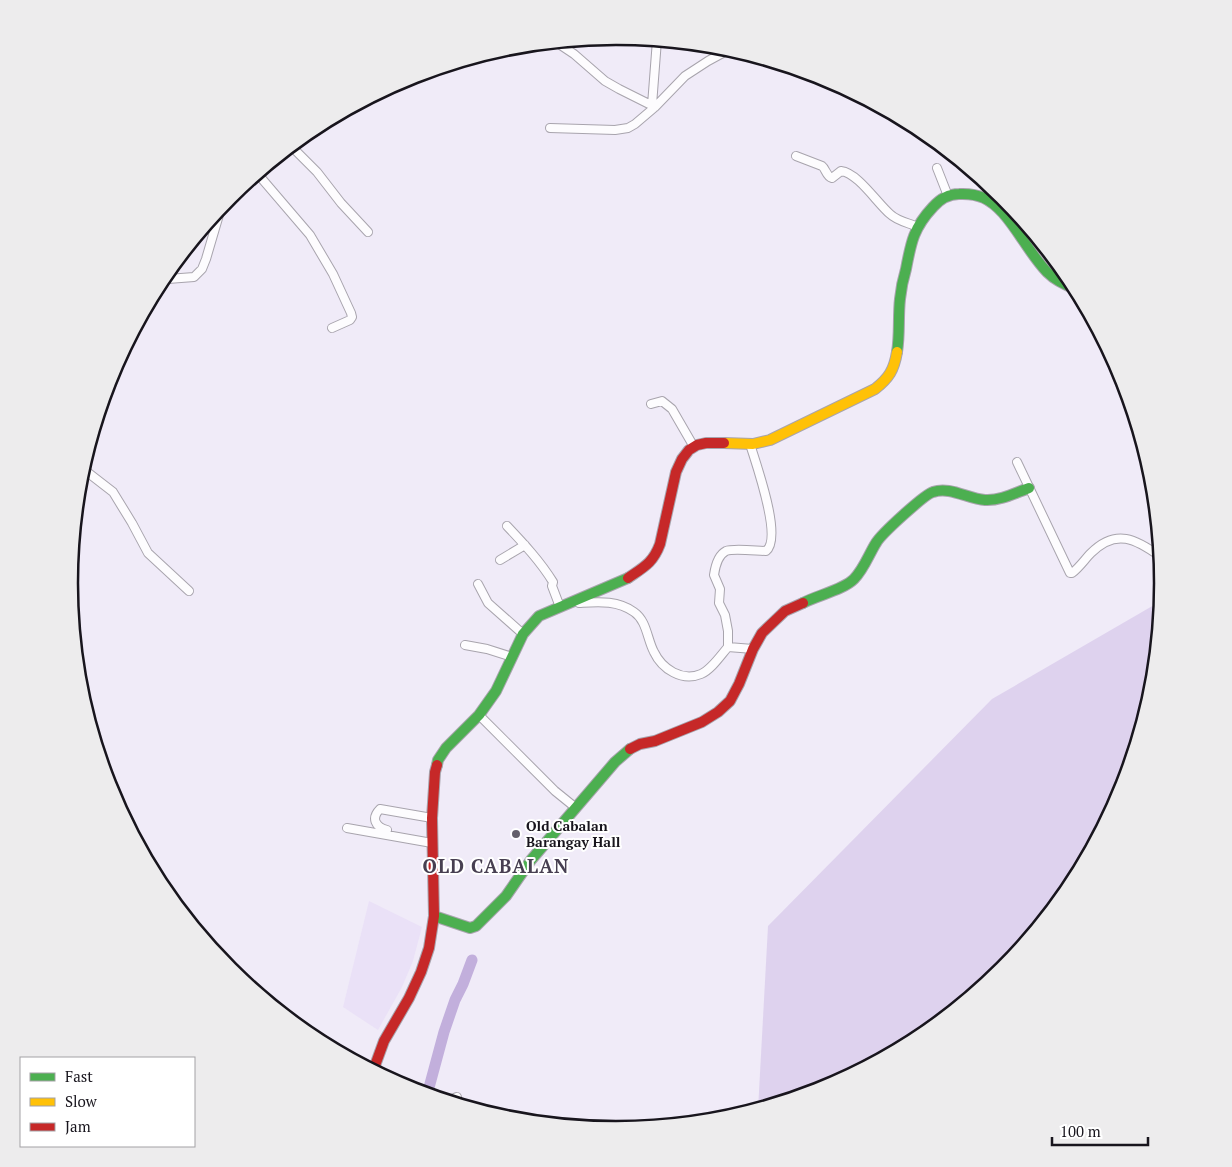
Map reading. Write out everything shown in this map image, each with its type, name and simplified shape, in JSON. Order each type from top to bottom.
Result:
[{"type":"main road","points":[[375,1065],[384,1041],[409,998],[421,972],[428,948],[434,916],[432,818],[435,772],[438,760],[446,748],[479,714],[496,691],[523,634],[530,625],[539,616],[627,579],[649,563],[656,554],[660,544],[678,465],[684,454],[694,447],[712,441],[750,444],[773,439],[875,389],[885,380],[894,364],[898,346],[900,296],[911,243],[924,216],[939,201],[948,196],[972,194],[992,203],[1009,222],[1038,262],[1055,279],[1064,284]]},
{"type":"main road","points":[[434,916],[470,928],[476,926],[506,896],[531,860],[615,762],[629,749],[702,722],[718,712],[730,701],[762,632],[785,611],[814,597],[847,585],[856,577],[877,541],[888,528],[931,492],[947,490],[974,498],[990,500],[1029,488]]},
{"type":"street","points":[[653,106],[657,47]]},
{"type":"street","points":[[565,48],[605,81],[619,90],[653,106]]},
{"type":"street","points":[[550,128],[621,130],[635,124],[685,76],[720,55]]},
{"type":"street","points":[[295,151],[317,172],[341,203],[368,232]]},
{"type":"street","points":[[796,156],[822,166],[829,177],[832,178],[841,171],[846,172],[868,191],[890,215],[918,226]]},
{"type":"street","points":[[937,168],[948,196]]},
{"type":"street","points":[[262,178],[310,235],[333,274],[352,317],[350,320],[332,328]]},
{"type":"street","points":[[172,279],[194,277],[202,269],[217,222]]},
{"type":"street","points":[[651,404],[662,401],[672,409],[694,447]]},
{"type":"street","points":[[572,603],[610,602],[634,612],[645,626],[654,653],[664,666],[673,673],[680,676],[692,676],[702,674],[710,667],[728,647],[728,631],[725,615],[719,603],[720,589],[714,575],[715,568],[727,550],[766,551],[771,543],[770,514],[750,444]]},
{"type":"street","points":[[1017,462],[1068,571],[1072,573],[1075,571],[1096,549],[1106,542],[1115,539],[1134,540],[1153,552]]},
{"type":"street","points":[[89,474],[112,492],[148,553],[189,591]]},
{"type":"street","points":[[507,526],[536,558],[553,582],[552,586],[560,608]]},
{"type":"street","points":[[500,560],[525,545]]},
{"type":"street","points":[[478,584],[488,604],[523,634]]},
{"type":"street","points":[[465,645],[487,649],[512,657]]},
{"type":"street","points":[[728,647],[753,650]]},
{"type":"street","points":[[479,714],[555,791],[576,808]]},
{"type":"street","points":[[386,830],[377,826],[376,823],[376,815],[380,810],[432,818]]},
{"type":"street","points":[[347,828],[432,843]]},
{"type":"shaded area","points":[[1153,605],[1150,654],[1144,689],[1126,757],[1114,790],[1099,822],[1064,883],[1021,939],[997,964],[944,1011],[885,1050],[822,1081],[758,1103],[768,926],[992,699]]},
{"type":"shaded area","points":[[369,901],[422,927],[413,961],[402,987],[378,1030],[343,1007]]},
{"type":"waterway","points":[[429,1088],[444,1032],[472,960]]},
{"type":"traffic: fast","points":[[897,352],[900,295],[912,243],[921,221],[939,202],[948,196],[955,194],[978,196],[993,204],[1009,220],[1047,272],[1064,284]]},
{"type":"traffic: fast","points":[[803,603],[844,586],[854,579],[861,571],[873,547],[880,538],[894,523],[928,494],[946,491],[991,500],[1029,488]]},
{"type":"traffic: fast","points":[[437,765],[446,748],[479,715],[496,691],[523,634],[539,616],[628,578]]},
{"type":"traffic: fast","points":[[434,916],[470,928],[476,926],[506,896],[531,860],[615,762],[630,749]]},
{"type":"traffic: slow","points":[[724,443],[753,444],[770,440],[875,389],[890,373],[897,352]]},
{"type":"traffic: jam","points":[[628,578],[647,564],[654,556],[660,544],[676,472],[682,459],[689,450],[697,445],[724,443]]},
{"type":"traffic: jam","points":[[630,749],[702,722],[718,712],[730,701],[762,633],[785,611],[803,603]]},
{"type":"traffic: jam","points":[[375,1065],[384,1041],[409,998],[421,972],[429,948],[434,916],[432,818],[437,765]]},
{"type":"place","name":"Old Cabalan Barangay Hall","points":[[516,834]]},
{"type":"district","name":"OLD CABALAN","points":[[496,866]]}]
